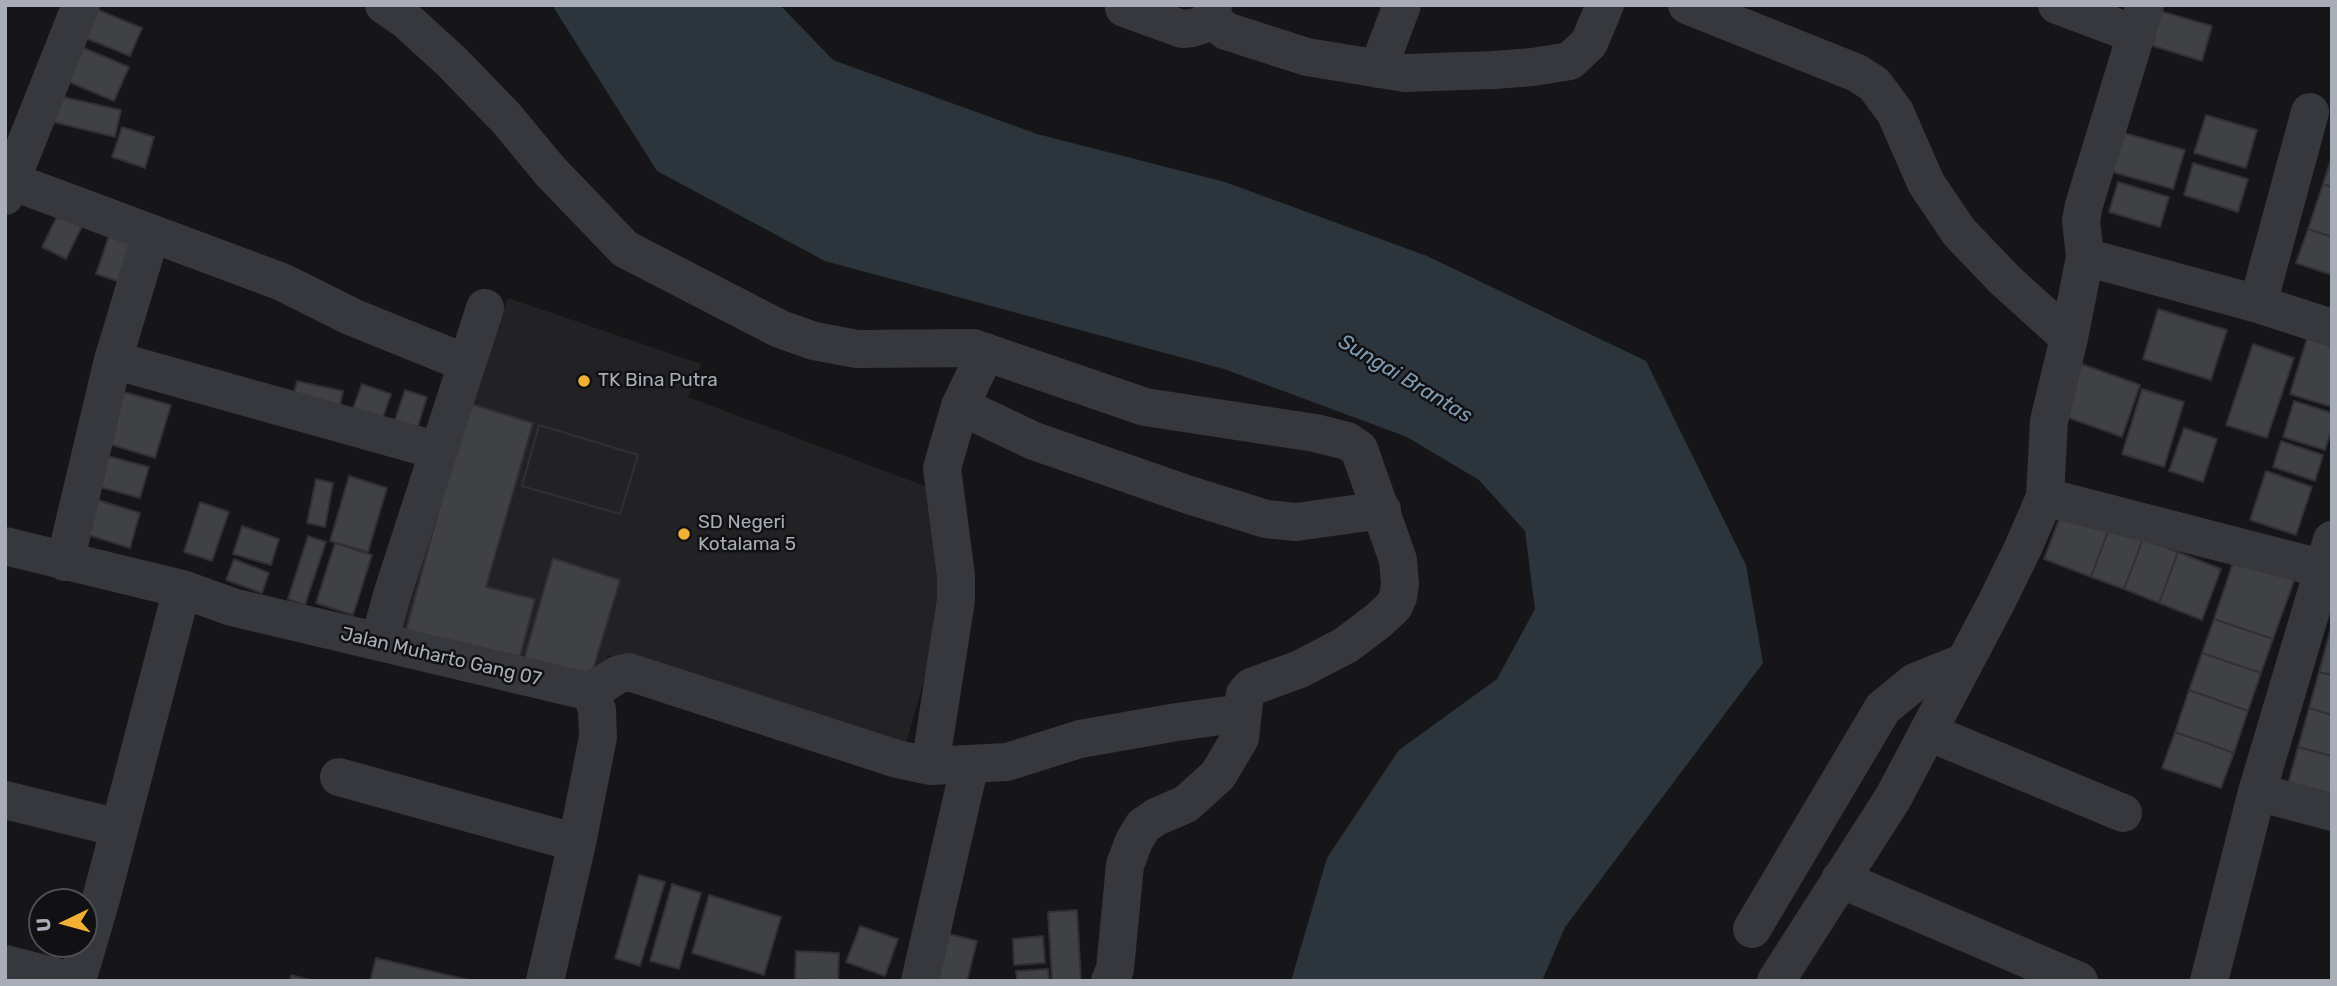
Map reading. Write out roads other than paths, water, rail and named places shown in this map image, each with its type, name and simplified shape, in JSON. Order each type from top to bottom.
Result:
[{"type":"street","points":[[81,5],[8,188],[151,234],[282,282],[352,317],[466,363]]},
{"type":"street","points":[[384,5],[407,21],[452,62],[625,249],[780,329],[814,341],[857,349],[952,346],[973,348],[1145,407],[1262,423],[1347,441],[1354,444],[1364,457],[1399,567],[1400,584],[1394,606],[1346,645],[1300,669],[1251,687],[1245,694],[1240,738],[1218,775],[1186,804],[1143,826],[1125,865],[1115,969],[1110,981]]},
{"type":"street","points":[[1378,69],[1402,5]]},
{"type":"street","points":[[1124,8],[1182,29],[1192,28],[1213,13],[1226,31],[1307,57],[1405,73],[1494,70],[1570,61],[1589,43],[1605,5]]},
{"type":"street","points":[[1687,5],[1857,73],[1874,84],[1895,111],[1926,183],[1959,232],[2069,338]]},
{"type":"street","points":[[1776,981],[1893,798],[2023,548],[2045,497],[2049,421],[2085,257],[2081,220],[2084,205],[2141,20],[2057,5]]},
{"type":"street","points":[[2258,304],[2310,111]]},
{"type":"street","points":[[65,562],[113,360],[151,234]]},
{"type":"street","points":[[2085,257],[2258,304],[2332,328]]},
{"type":"street","points":[[379,642],[391,595],[485,308]]},
{"type":"street","points":[[930,766],[956,600],[956,576],[942,468],[960,406],[986,352]]},
{"type":"street","points":[[113,360],[439,451]]},
{"type":"street","points":[[960,406],[1034,441],[1266,519],[1296,522],[1382,510]]},
{"type":"street","points":[[2045,497],[2328,555],[2257,792],[2209,981]]},
{"type":"street","name":"Jalan Muharto Gang 07","points":[[5,545],[182,589],[232,607],[591,692]]},
{"type":"street","points":[[5,964],[75,981],[119,828],[182,589]]},
{"type":"street","points":[[1752,929],[1883,708],[1915,682],[1965,662]]},
{"type":"street","points":[[552,979],[598,737],[596,701],[591,692],[617,675],[629,672],[897,759],[930,766],[1007,762],[1080,739],[1243,713]]},
{"type":"street","points":[[1928,732],[2123,813]]},
{"type":"street","points":[[920,981],[970,764]]},
{"type":"street","points":[[339,777],[577,843]]},
{"type":"street","points":[[2257,792],[2332,812]]},
{"type":"street","points":[[5,800],[119,828]]},
{"type":"street","points":[[1840,879],[2079,981]]},
{"type":"water","name":"Sungai Brantas","points":[[552,5],[780,5],[833,60],[1037,134],[1225,182],[1427,256],[1646,361],[1746,565],[1763,663],[1565,927],[1542,981],[1291,981],[1327,858],[1399,750],[1497,679],[1535,609],[1525,531],[1479,480],[1407,437],[1224,369],[825,261],[657,171]]},
{"type":"place","name":"TK Bina Putra","points":[[584,381]]},
{"type":"place","name":"SD Negeri Kotalama 5","points":[[684,534]]}]
